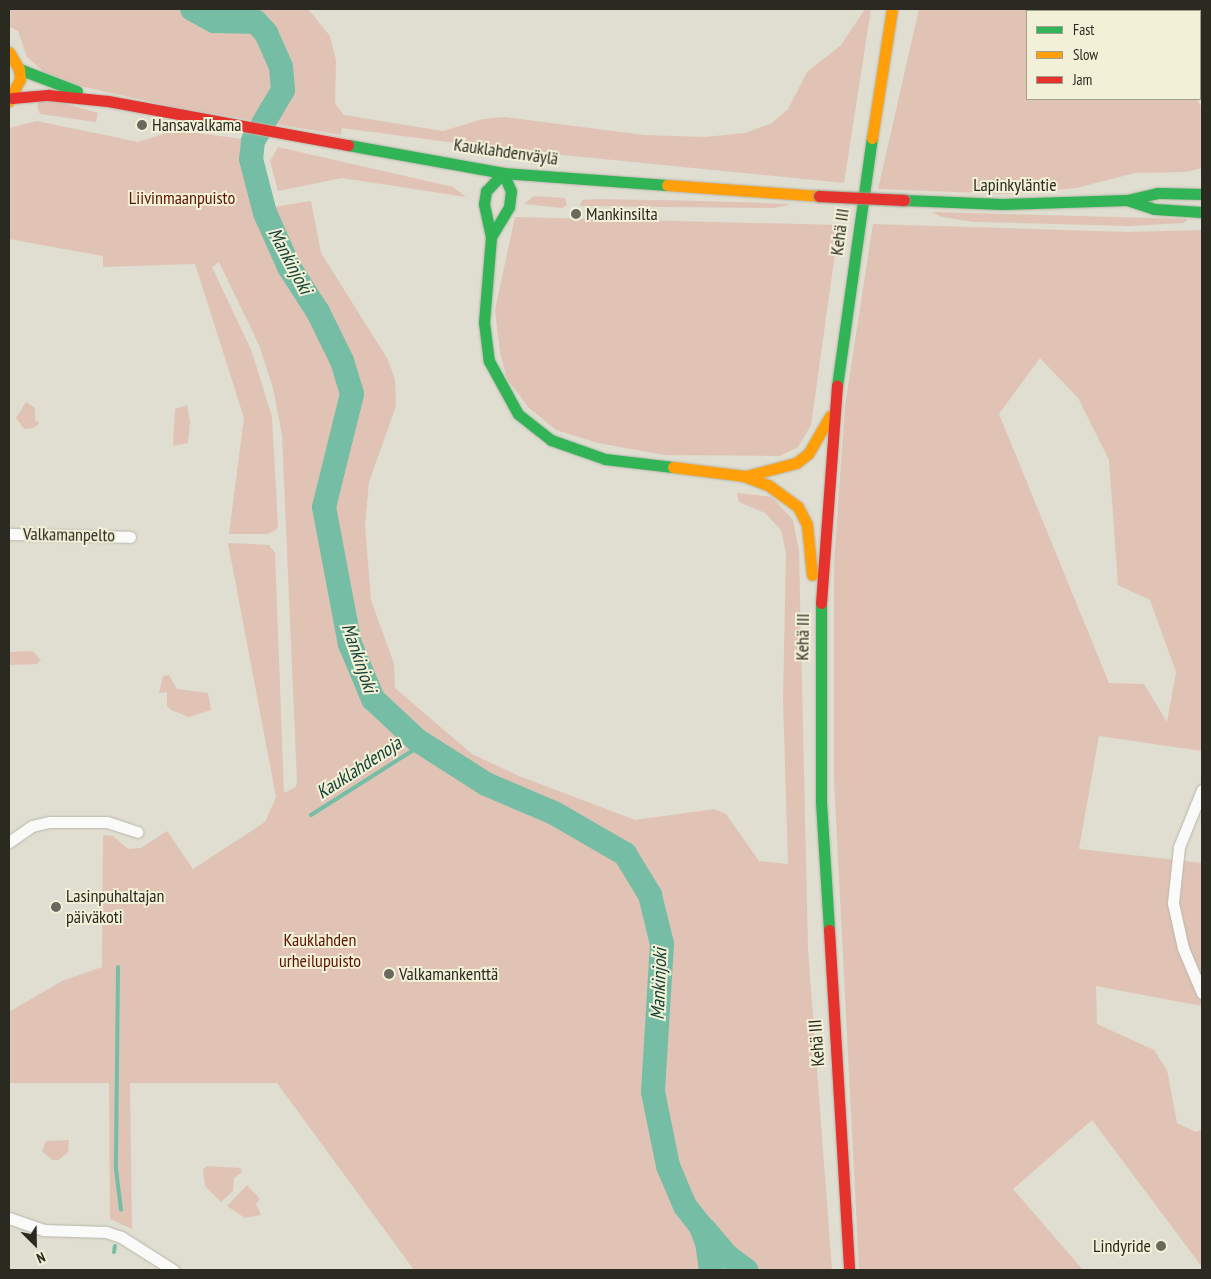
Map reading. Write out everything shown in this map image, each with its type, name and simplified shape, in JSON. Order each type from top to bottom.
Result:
[{"type":"main road","name":"Kehä III","points":[[849,1270],[823,832],[819,637],[834,408],[882,62],[892,9]]},
{"type":"main road","points":[[882,62],[900,9]]},
{"type":"main road","points":[[10,51],[19,69],[19,84],[10,99]]},
{"type":"main road","name":"Kauklahdenväylä","points":[[19,69],[36,78],[108,101]]},
{"type":"main road","name":"Kauklahdenväylä","points":[[10,99],[48,95],[108,101],[503,173],[819,196],[904,200]]},
{"type":"main road","points":[[491,237],[484,216],[486,191],[503,173],[511,191],[508,207],[491,237],[484,293],[485,344],[496,378],[518,414],[551,440],[605,460],[744,476],[768,484],[788,497],[807,525],[819,637]]},
{"type":"main road","name":"Lapinkyläntie","points":[[904,200],[1002,204],[1127,200],[1157,192],[1202,194]]},
{"type":"main road","name":"Lapinkyläntie","points":[[1127,200],[1155,209],[1202,212]]},
{"type":"main road","points":[[744,476],[780,469],[802,458],[816,442],[834,408]]},
{"type":"street","name":"Valkamanpelto","points":[[9,534],[130,537]]},
{"type":"street","points":[[1202,790],[1179,847],[1174,903],[1183,948],[1202,993]]},
{"type":"street","points":[[9,842],[32,826],[50,822],[107,822],[138,832]]},
{"type":"street","points":[[9,1218],[43,1230],[106,1232],[121,1237],[173,1270]]},
{"type":"green space","points":[[9,9],[308,9],[330,36],[336,60],[335,104],[344,115],[443,131],[483,119],[504,117],[644,135],[705,137],[745,133],[772,123],[788,109],[807,72],[841,45],[865,9],[871,9],[844,183],[502,149],[342,128],[341,135],[179,108],[84,87],[44,72],[27,57],[18,31],[10,27]]},
{"type":"green space","points":[[919,9],[1106,9],[1108,10],[1026,10],[1026,100],[1197,100],[1202,107],[1202,168],[1186,172],[1135,173],[1076,188],[1007,194],[878,189]]},
{"type":"green space","points":[[1141,9],[1202,9],[1202,70],[1201,10]]},
{"type":"green space","points":[[39,101],[63,103],[98,113],[96,122],[40,114],[37,107]]},
{"type":"green space","points":[[37,121],[138,142],[176,130],[249,140],[247,159],[260,209],[311,201],[321,253],[387,358],[395,379],[396,406],[369,482],[365,525],[371,600],[394,664],[395,688],[472,754],[519,776],[635,820],[714,809],[726,814],[759,861],[788,864],[783,698],[786,553],[781,530],[765,513],[739,502],[737,493],[772,497],[793,520],[799,551],[808,949],[832,1270],[414,1270],[277,1083],[130,1083],[132,1229],[110,1219],[109,1083],[9,1083],[9,1012],[62,981],[102,967],[103,835],[113,836],[128,849],[141,848],[167,831],[193,869],[265,822],[276,797],[228,543],[269,545],[275,553],[284,793],[296,787],[297,782],[282,435],[273,388],[259,345],[219,262],[212,267],[252,352],[272,417],[278,525],[276,530],[267,534],[229,534],[244,418],[195,264],[103,267],[103,256],[9,239],[9,128]]},
{"type":"green space","points":[[278,147],[453,187],[466,197],[342,178],[278,191],[270,161]]},
{"type":"green space","points":[[534,196],[565,198],[567,205],[562,208],[524,204]]},
{"type":"green space","points":[[582,200],[791,204],[775,208],[580,206]]},
{"type":"green space","points":[[931,212],[1188,219],[1184,223],[1130,226],[975,222],[942,217]]},
{"type":"green space","points":[[515,217],[839,225],[811,425],[798,447],[780,456],[664,455],[598,443],[556,430],[529,408],[507,379],[500,353],[495,310]]},
{"type":"green space","points":[[873,224],[1128,232],[1202,230],[1202,751],[1099,736],[1079,849],[1202,863],[1202,1006],[1096,986],[1097,1024],[1154,1050],[1167,1070],[1177,1123],[1196,1132],[1202,1129],[1202,1267],[1092,1120],[1013,1189],[1083,1270],[859,1270],[834,780],[834,563],[845,406]],"holes":[[[1040,358],[1078,398],[1109,460],[1118,585],[1150,600],[1176,672],[1167,722],[1144,684],[1109,683],[999,414]]]},
{"type":"green space","points":[[26,402],[35,408],[35,420],[39,423],[34,428],[24,429],[16,418]]},
{"type":"green space","points":[[187,405],[190,422],[188,443],[173,446],[175,409]]},
{"type":"green space","points":[[33,651],[41,660],[37,664],[9,665],[9,652]]},
{"type":"green space","points":[[169,675],[177,689],[208,693],[211,710],[189,717],[171,710],[167,706],[167,692],[159,693],[163,676]]},
{"type":"green space","points":[[69,1140],[68,1152],[59,1160],[52,1160],[42,1151],[46,1141]]},
{"type":"green space","points":[[207,1166],[240,1168],[242,1172],[234,1178],[233,1191],[221,1202],[205,1186],[203,1169]]},
{"type":"green space","points":[[247,1185],[260,1199],[256,1204],[261,1215],[245,1218],[227,1206]]},
{"type":"waterway","name":"Mankinjoki","points":[[192,9],[214,21],[256,22],[266,33],[281,67],[283,90],[253,141],[251,159],[265,213],[289,267],[318,312],[342,361],[352,394],[324,507],[350,644],[373,699],[417,740],[486,784],[554,813],[625,854],[650,895],[662,944],[653,1092],[668,1166],[685,1206],[700,1225],[707,1242],[711,1270]]},
{"type":"waterway","name":"Kauklahdenoja","points":[[311,815],[423,744]]},
{"type":"waterway","points":[[118,967],[116,1169],[121,1210]]},
{"type":"waterway","points":[[705,1230],[727,1256],[746,1270]]},
{"type":"waterway","points":[[114,1252],[115,1246]]},
{"type":"traffic: fast","points":[[19,69],[77,91]]},
{"type":"traffic: fast","points":[[837,386],[872,138]]},
{"type":"traffic: fast","points":[[348,145],[503,173],[667,185]]},
{"type":"traffic: fast","points":[[491,237],[509,207],[511,191],[503,173],[486,191],[484,204],[491,237],[484,322],[489,361],[518,414],[551,440],[605,459],[673,467]]},
{"type":"traffic: fast","points":[[904,200],[1002,204],[1127,200],[1157,193],[1202,194]]},
{"type":"traffic: fast","points":[[1127,200],[1155,209],[1202,212]]},
{"type":"traffic: fast","points":[[821,603],[821,802],[829,930]]},
{"type":"traffic: slow","points":[[872,138],[892,9]]},
{"type":"traffic: slow","points":[[9,52],[19,69],[20,79],[9,101]]},
{"type":"traffic: slow","points":[[667,185],[819,196]]},
{"type":"traffic: slow","points":[[746,476],[796,463],[808,454],[830,416]]},
{"type":"traffic: slow","points":[[673,467],[744,476],[768,485],[798,507],[807,525],[812,575]]},
{"type":"traffic: jam","points":[[12,98],[48,95],[108,101],[348,145]]},
{"type":"traffic: jam","points":[[819,196],[904,200]]},
{"type":"traffic: jam","points":[[821,603],[837,386]]},
{"type":"traffic: jam","points":[[829,930],[849,1270]]},
{"type":"place","name":"Hansavalkama","points":[[142,125]]},
{"type":"place","name":"Mankinsilta","points":[[576,214]]},
{"type":"place","name":"Lasinpuhaltajan päiväkoti","points":[[56,907]]},
{"type":"place","name":"Valkamankenttä","points":[[389,974]]},
{"type":"place","name":"Lindyride","points":[[1161,1246]]},
{"type":"park label","name":"Liivinmaanpuisto","points":[[182,198]]},
{"type":"park label","name":"Kauklahden urheilupuisto","points":[[320,951]]}]
